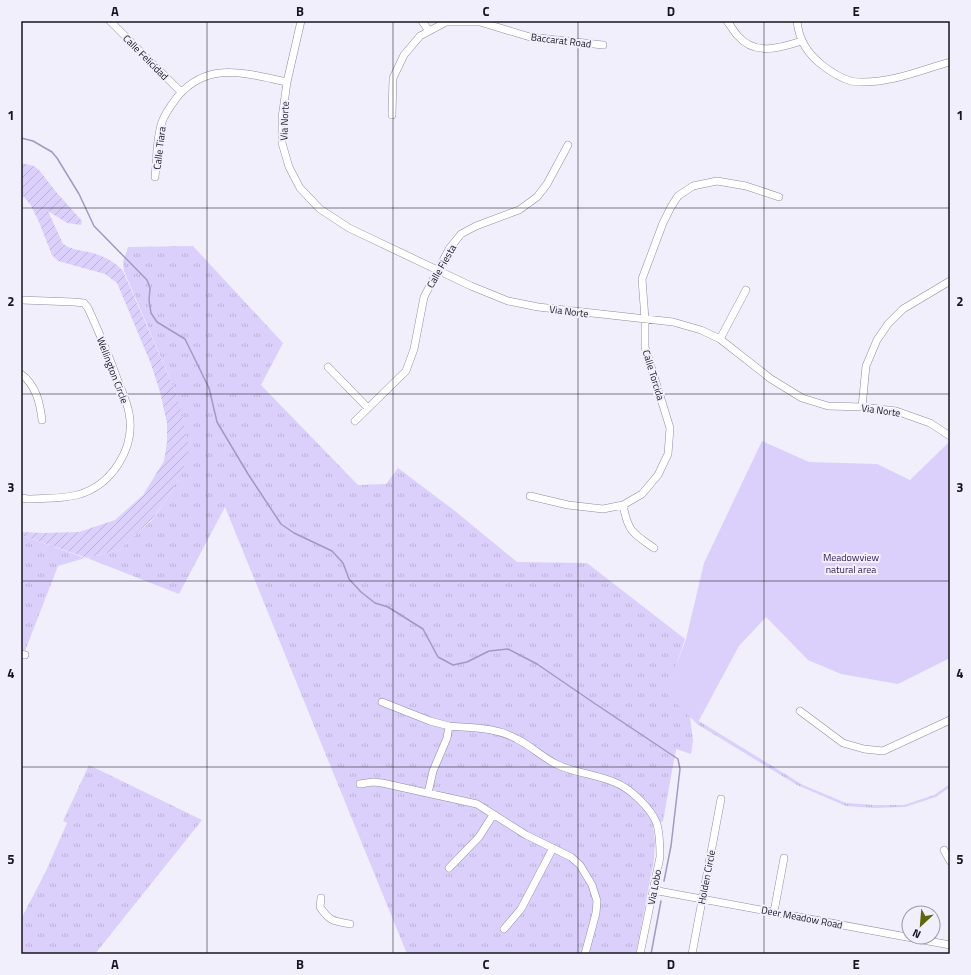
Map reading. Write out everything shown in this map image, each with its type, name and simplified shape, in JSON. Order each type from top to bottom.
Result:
[{"type":"street","name":"Calle Felicidad","points":[[110,21],[181,92]]},
{"type":"street","name":"Via Norte","points":[[301,21],[287,82],[282,118],[282,143],[289,167],[300,188],[320,209],[349,228],[471,286],[508,301],[538,307],[680,324],[701,330],[720,339],[771,379],[802,398],[828,406],[862,407],[896,411],[930,423],[950,436]]},
{"type":"street","points":[[422,21],[428,31]]},
{"type":"street","points":[[727,21],[738,37],[760,49],[778,49],[802,41]]},
{"type":"street","points":[[797,21],[802,41],[812,57],[835,75],[852,82],[876,82],[903,77],[950,62]]},
{"type":"street","name":"Baccarat Road","points":[[392,115],[394,78],[404,55],[420,36],[446,22],[480,22],[530,37],[603,45]]},
{"type":"street","name":"Calle Tiara","points":[[155,177],[162,122],[170,105],[181,92],[196,80],[217,73],[239,72],[287,82]]},
{"type":"street","name":"Calle Fiesta","points":[[355,421],[406,371],[414,349],[424,297],[449,249],[461,234],[476,226],[519,210],[537,198],[547,184],[568,145]]},
{"type":"street","name":"Calle Torcida","points":[[530,496],[568,505],[603,509],[623,505],[642,494],[658,475],[668,454],[670,428],[645,347],[645,319],[642,279],[663,223],[678,196],[693,186],[717,181],[746,186],[779,197]]},
{"type":"street","points":[[862,407],[866,366],[877,340],[888,324],[903,309],[950,282]]},
{"type":"street","points":[[720,339],[746,290]]},
{"type":"street","name":"Wellington Circle","points":[[21,300],[84,303],[88,308],[124,397],[129,413],[130,430],[122,458],[114,472],[104,482],[91,490],[76,495],[28,499],[21,498]]},
{"type":"street","points":[[328,368],[368,408]]},
{"type":"street","points":[[21,374],[32,386],[37,396],[42,420]]},
{"type":"street","points":[[623,505],[626,523],[636,536],[654,548]]},
{"type":"street","points":[[382,702],[430,721],[449,726],[447,738],[433,771],[428,793]]},
{"type":"street","points":[[800,711],[843,743],[864,749],[884,751],[950,720]]},
{"type":"street","name":"Via Lobo","points":[[449,726],[493,730],[505,733],[519,739],[556,764],[614,782],[627,788],[637,796],[655,820],[659,833],[660,845],[660,857],[640,954]]},
{"type":"street","points":[[360,784],[373,782],[477,804],[526,835],[571,857],[580,865],[592,885],[596,901],[596,914],[585,954]]},
{"type":"street","name":"Holden Circle","points":[[692,954],[721,799]]},
{"type":"street","points":[[449,868],[479,837],[493,815]]},
{"type":"street","points":[[504,929],[521,909],[553,848]]},
{"type":"street","points":[[944,850],[950,861]]},
{"type":"street","points":[[774,912],[784,858]]},
{"type":"street","name":"Deer Meadow Road","points":[[653,890],[950,945]]},
{"type":"street","points":[[321,898],[320,907],[326,917],[337,923],[350,924]]},
{"type":"green space","points":[[21,163],[34,166],[39,170],[82,221],[81,225],[67,223],[48,211],[63,244],[71,248],[104,257],[123,271],[177,395],[189,446],[188,457],[179,478],[167,499],[152,519],[119,550],[87,558],[21,535],[21,532],[79,532],[115,520],[143,495],[164,461],[167,442],[167,423],[160,392],[151,364],[117,283],[105,274],[58,261],[52,255],[30,204],[21,194]]},
{"type":"green space","points":[[193,246],[283,343],[261,385],[358,485],[386,484],[398,468],[455,511],[517,562],[587,563],[685,639],[667,693],[690,716],[693,741],[691,754],[676,749],[663,821],[653,825],[655,841],[654,859],[636,954],[407,954],[225,507],[179,594],[87,558],[119,550],[152,520],[167,499],[179,478],[177,395],[124,271],[123,262],[128,247]]},
{"type":"green space","name":"Meadowview natural area","points":[[762,441],[809,462],[877,464],[910,480],[950,442],[950,658],[898,684],[841,674],[808,660],[766,617],[739,646],[697,724],[666,693],[686,639],[704,563]]},
{"type":"green space","points":[[21,535],[85,558],[58,566],[25,651],[21,650]]},
{"type":"green space","points":[[699,721],[803,785],[846,803],[904,805],[934,795],[950,784],[950,787],[936,797],[905,807],[874,808],[846,806],[797,785],[697,724]]},
{"type":"green space","points":[[89,765],[202,820],[95,954],[21,954],[21,919],[45,873],[67,823],[63,821]]},
{"type":"waterway","points":[[21,138],[33,141],[52,152],[79,194],[94,226],[147,280],[150,288],[149,300],[151,313],[157,322],[185,339],[209,388],[217,422],[248,474],[281,524],[294,533],[332,551],[343,563],[349,579],[361,592],[375,603],[388,607],[423,629],[438,657],[453,665],[467,662],[489,651],[508,649],[537,664],[678,759],[680,769],[671,846],[664,881]]},
{"type":"waterway","points":[[651,954],[661,901]]}]
